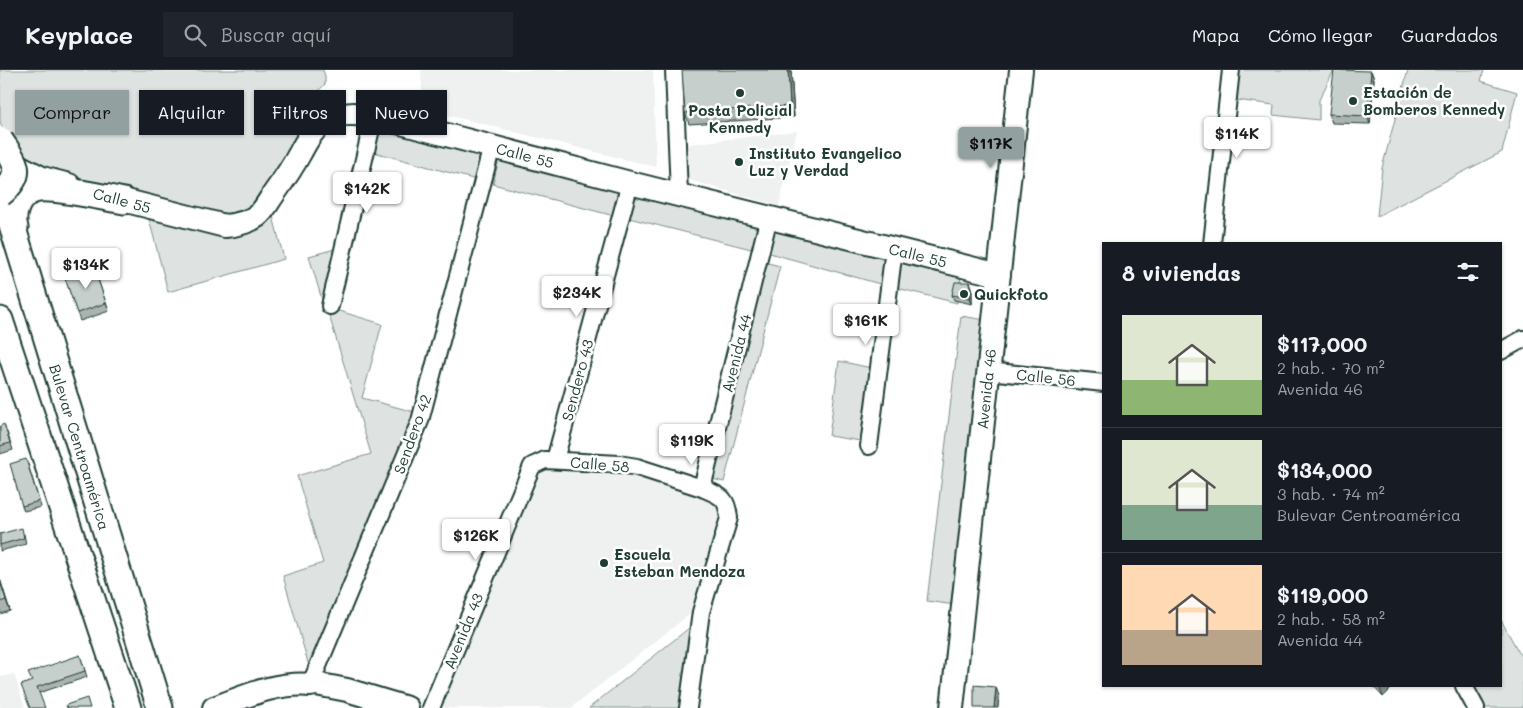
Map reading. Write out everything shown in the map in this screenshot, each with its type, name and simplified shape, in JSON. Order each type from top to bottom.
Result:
[{"type":"main road","name":"Bulevar Centroamérica","points":[[0,140],[6,182],[22,257],[161,706]]},
{"type":"main road","points":[[22,257],[14,224],[16,208],[21,199],[29,193],[36,190],[52,190],[124,201]]},
{"type":"main road","points":[[0,320],[128,708]]},
{"type":"street","points":[[674,70],[679,194]]},
{"type":"street","name":"Avenida 46","points":[[952,708],[1021,70]]},
{"type":"street","points":[[1212,242],[1231,70]]},
{"type":"street","name":"Calle 55","points":[[6,182],[42,178],[225,226],[237,225],[248,222],[262,211],[292,167],[309,137],[319,125],[330,118],[356,114]]},
{"type":"street","points":[[330,306],[370,135]]},
{"type":"street","name":"Calle 55","points":[[447,135],[630,183],[999,275]]},
{"type":"street","name":"Sendero 42","points":[[312,683],[420,421],[492,146]]},
{"type":"street","name":"Sendero 43","points":[[555,460],[630,183]]},
{"type":"street","name":"Avenida 44","points":[[702,488],[770,218]]},
{"type":"street","points":[[869,446],[894,249]]},
{"type":"street","points":[[1502,350],[1523,339]]},
{"type":"street","name":"Calle 56","points":[[988,371],[1102,383]]},
{"type":"street","name":"Avenida 43","points":[[431,708],[532,466],[545,460],[555,460]]},
{"type":"street","name":"Calle 58","points":[[555,460],[637,467],[702,488]]},
{"type":"street","points":[[688,708],[701,612],[729,518],[728,505],[720,495],[702,488]]},
{"type":"street","points":[[214,708],[258,691],[278,686],[311,685],[312,683],[347,690],[407,708]]},
{"type":"street","points":[[1465,687],[1476,708]]},
{"type":"shaded area","points":[[0,70],[323,70],[325,76],[325,84],[319,90],[254,90],[254,135],[303,135],[260,204],[228,219],[58,177],[27,160],[7,142],[0,121]]},
{"type":"shaded area","points":[[421,70],[653,70],[656,167],[447,115],[447,90],[422,90]]},
{"type":"shaded area","points":[[1239,70],[1334,70],[1319,100],[1319,120],[1273,115],[1274,105],[1236,100]]},
{"type":"shaded area","points":[[1408,70],[1484,70],[1481,81],[1517,92],[1502,152],[1377,216],[1382,168]]},
{"type":"shaded area","name":"Instituto Evangelico Luz y Verdad","points":[[797,131],[779,206],[686,179],[689,144]]},
{"type":"shaded area","points":[[375,135],[432,135],[492,151],[484,182],[370,151]]},
{"type":"shaded area","points":[[500,154],[625,188],[618,217],[493,184]]},
{"type":"shaded area","points":[[632,189],[761,220],[755,250],[625,217]]},
{"type":"shaded area","points":[[272,212],[284,259],[168,292],[148,215],[197,230]]},
{"type":"shaded area","points":[[773,222],[890,251],[887,286],[766,252]]},
{"type":"shaded area","points":[[342,247],[325,310],[309,256]]},
{"type":"shaded area","points":[[897,253],[962,270],[957,303],[893,287]]},
{"type":"shaded area","points":[[764,262],[780,266],[724,482],[709,478]]},
{"type":"shaded area","points":[[339,311],[382,324],[362,398],[426,415],[311,673],[283,576],[323,563],[297,476],[371,454],[329,315]]},
{"type":"shaded area","points":[[961,316],[986,320],[955,605],[927,601]]},
{"type":"shaded area","points":[[839,361],[876,369],[867,442],[829,436]]},
{"type":"shaded area","name":"Escuela Esteban Mendoza","points":[[552,467],[624,469],[716,501],[724,509],[695,610],[571,708],[440,707],[536,474],[542,469]]},
{"type":"shaded area","points":[[1502,622],[1523,660],[1523,708],[1481,708],[1471,687],[1502,687]]},
{"type":"shaded area","points":[[694,624],[683,708],[589,708]]},
{"type":"shaded area","points":[[14,674],[25,708],[0,708],[0,677]]},
{"type":"building","name":"Posta Policial Kennedy","points":[[682,70],[788,70],[790,106],[685,113]]},
{"type":"building","name":"Estación de Bomberos Kennedy","points":[[1334,70],[1371,71],[1367,116],[1329,114]]},
{"type":"building","points":[[94,268],[106,303],[77,313],[65,278]]},
{"type":"building","points":[[955,282],[970,282],[970,298],[952,295]]},
{"type":"building","points":[[4,424],[10,443],[0,446],[0,426]]},
{"type":"building","points":[[26,459],[39,501],[22,506],[10,464]]},
{"type":"building","points":[[22,528],[24,538],[0,545],[0,534]]},
{"type":"building","points":[[0,581],[6,600],[0,602]]},
{"type":"building","points":[[80,655],[85,671],[37,687],[45,708],[30,708],[21,685],[32,681],[28,673]]},
{"type":"building","points":[[974,685],[996,687],[994,708],[974,708]]},
{"type":"building","points":[[87,698],[90,708],[67,708],[66,705]]},
{"type":"place","name":"Posta Policial Kennedy","points":[[740,93]]},
{"type":"place","name":"Estación de Bomberos Kennedy","points":[[1353,101]]},
{"type":"place","name":"Instituto Evangelico Luz y Verdad","points":[[739,162]]},
{"type":"place","name":"Quickfoto","points":[[964,294]]},
{"type":"place","name":"Escuela Esteban Mendoza","points":[[604,563]]}]
